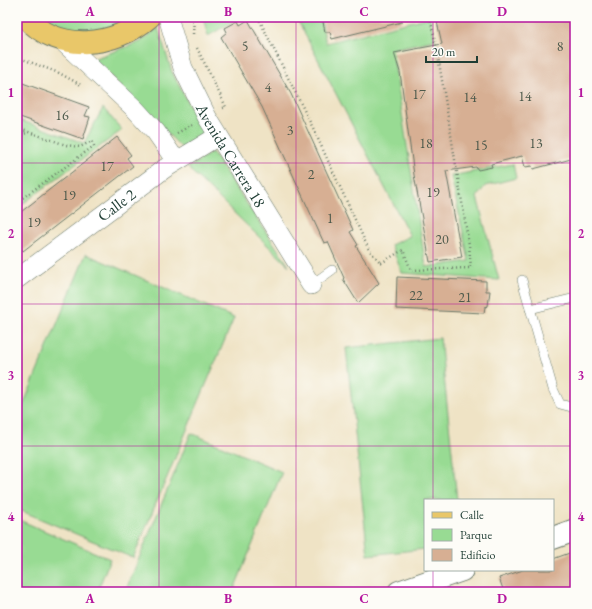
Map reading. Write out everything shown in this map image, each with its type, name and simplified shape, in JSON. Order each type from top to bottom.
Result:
[{"type":"main road","points":[[26,17],[30,22],[56,37]]},
{"type":"main road","points":[[17,34],[56,37],[82,43],[107,41],[129,32],[149,17]]},
{"type":"street","name":"Avenida Carrera 18","points":[[168,17],[183,68],[207,117],[311,285]]},
{"type":"street","points":[[56,37],[135,109],[156,132],[176,160]]},
{"type":"street","name":"Calle 2","points":[[17,279],[176,160],[218,136]]},
{"type":"street","points":[[554,538],[575,530]]},
{"type":"street","points":[[399,592],[459,571]]},
{"type":"lane","points":[[311,285],[332,270]]},
{"type":"lane","points":[[522,280],[553,390],[560,404],[575,408]]},
{"type":"lane","points":[[530,310],[575,298]]},
{"type":"path","points":[[258,17],[313,128],[369,250],[381,263],[403,250],[411,270],[471,268],[469,245],[438,56],[430,17]]},
{"type":"path","points":[[17,128],[66,145],[80,146],[92,141],[94,146],[17,202]]},
{"type":"path","points":[[17,135],[29,132]]},
{"type":"green space","points":[[40,17],[134,17],[103,31],[84,33],[61,28]]},
{"type":"green space","points":[[203,17],[240,17],[208,36]]},
{"type":"green space","points":[[296,17],[320,17],[326,43],[430,17],[435,40],[392,49],[426,267],[469,261],[451,176],[513,164],[516,178],[485,186],[477,197],[499,280],[402,273],[391,245],[410,236]]},
{"type":"green space","points":[[158,28],[172,72],[204,133],[183,149],[93,59],[140,42]]},
{"type":"green space","points":[[103,108],[122,130],[17,208],[17,182],[24,180],[17,149],[17,119],[84,143]]},
{"type":"green space","points":[[212,152],[289,266],[188,168]]},
{"type":"green space","points":[[86,254],[234,318],[133,558],[17,509],[17,420]]},
{"type":"green space","points":[[440,338],[457,499],[424,499],[424,549],[368,555],[346,348]]},
{"type":"green space","points":[[191,433],[282,472],[233,592],[125,592]]},
{"type":"green space","points":[[17,519],[110,559],[97,592],[17,592]]},
{"type":"building","points":[[322,17],[401,17],[402,22],[332,39],[330,32],[325,32]]},
{"type":"building","points":[[436,17],[571,17],[575,37],[575,158],[533,169],[532,166],[525,167],[522,156],[491,164],[492,167],[478,170],[476,167],[446,171],[462,257],[430,262],[414,175],[400,72],[394,53],[442,44]]},
{"type":"building","points":[[248,20],[291,94],[353,230],[350,232],[358,245],[356,246],[379,283],[358,303],[343,279],[344,278],[328,242],[324,243],[262,107],[221,37],[227,32],[225,28],[238,21],[240,25]]},
{"type":"building","points":[[17,81],[89,107],[85,116],[90,117],[83,139],[17,116]]},
{"type":"building","points":[[117,137],[131,155],[127,158],[133,166],[23,251],[17,243],[17,215]]},
{"type":"building","points":[[397,277],[486,281],[486,291],[490,291],[488,306],[485,307],[484,313],[396,309]]},
{"type":"building","points":[[575,551],[575,586],[557,592],[504,592],[499,578],[520,571],[554,571],[554,559]]}]
